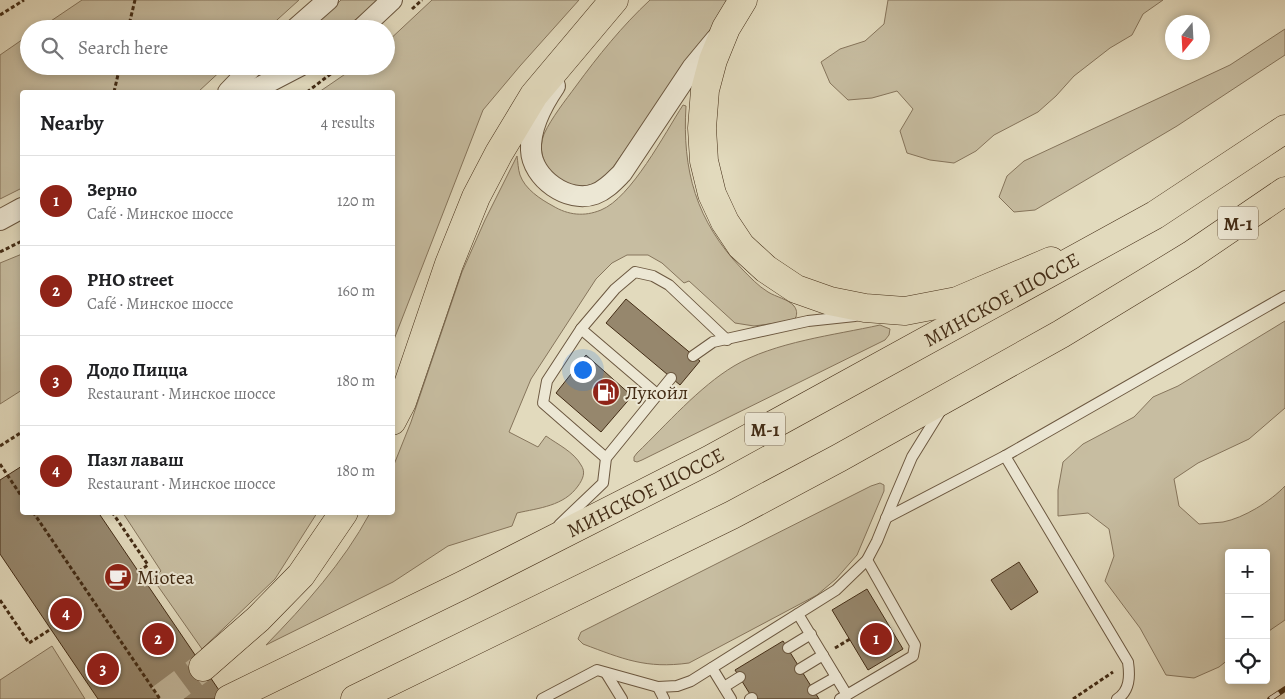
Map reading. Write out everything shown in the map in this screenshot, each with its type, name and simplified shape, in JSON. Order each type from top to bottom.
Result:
[{"type":"main road","points":[[743,0],[726,28],[713,60],[705,90],[702,128],[704,161],[712,194],[725,222],[741,246],[766,269],[796,289],[830,301],[865,308],[905,311],[957,302],[1155,215]]},
{"type":"main road","points":[[395,415],[402,402],[449,264],[476,197],[499,153],[534,95],[607,8]]},
{"type":"main road","name":"МИНСКОЕ ШОССЕ","points":[[229,699],[463,586],[709,460],[1155,215],[1285,129]]},
{"type":"main road","name":"М-1","points":[[355,699],[732,515],[839,458],[1061,334],[1192,255],[1285,191]]},
{"type":"main road","points":[[1192,255],[1285,206]]},
{"type":"main road","points":[[203,666],[258,619],[301,575],[342,515]]},
{"type":"street","points":[[305,20],[328,0]]},
{"type":"street","points":[[371,20],[392,0]]},
{"type":"street","points":[[607,8],[551,92],[538,116],[532,137],[531,152],[536,166],[548,182],[561,191],[577,196],[594,195],[608,187],[622,173],[692,68],[726,28]]},
{"type":"street","points":[[230,90],[244,75]]},
{"type":"street","points":[[254,90],[283,75]]},
{"type":"street","points":[[0,220],[20,209]]},
{"type":"lane","points":[[606,458],[543,403],[548,381],[581,329],[615,289],[635,272],[653,276],[669,285],[727,340]]},
{"type":"lane","points":[[886,518],[1005,456],[1285,296]]},
{"type":"lane","points":[[693,356],[713,342],[808,321],[905,311]]},
{"type":"lane","points":[[581,329],[657,394]]},
{"type":"lane","points":[[463,586],[560,524],[603,483],[606,458],[671,378]]},
{"type":"lane","points":[[542,699],[602,672],[658,687],[677,686],[691,681],[836,590],[867,560],[878,541],[912,457],[952,394]]},
{"type":"lane","points":[[1005,456],[1128,662],[1128,686],[1123,695],[1117,699]]},
{"type":"lane","points":[[798,614],[836,677],[844,697],[913,656],[915,645],[867,560]]},
{"type":"lane","points":[[788,648],[811,634]]},
{"type":"lane","points":[[800,669],[823,655]]},
{"type":"lane","points":[[712,668],[731,699]]},
{"type":"lane","points":[[602,672],[622,699]]},
{"type":"lane","points":[[724,687],[740,677]]},
{"type":"lane","points":[[813,690],[836,677]]},
{"type":"lane","points":[[658,687],[664,699]]},
{"type":"path","points":[[0,15],[24,0]]},
{"type":"path","points":[[130,20],[135,0]]},
{"type":"path","points":[[114,90],[118,75]]},
{"type":"path","points":[[310,90],[329,75]]},
{"type":"path","points":[[0,252],[20,242]]},
{"type":"path","points":[[0,446],[20,433]]},
{"type":"path","points":[[0,464],[20,494]]},
{"type":"path","points":[[35,515],[160,699]]},
{"type":"path","points":[[114,515],[148,565],[138,572]]},
{"type":"path","points":[[0,600],[29,643],[51,629]]},
{"type":"path","points":[[1073,699],[1128,662]]},
{"type":"shaded area","points":[[82,0],[299,0],[277,20],[52,20]]},
{"type":"shaded area","points":[[341,0],[379,0],[355,20],[321,20]]},
{"type":"shaded area","points":[[432,0],[579,0],[483,110],[395,337],[395,90],[322,90],[344,75],[395,75],[395,35]]},
{"type":"shaded area","points":[[650,0],[731,0],[609,172],[596,183],[582,186],[571,185],[553,174],[547,166],[541,145],[544,134],[559,109],[593,64],[620,31]]},
{"type":"shaded area","points":[[888,0],[1163,0],[1143,14],[1132,35],[1110,48],[1074,76],[1038,112],[994,135],[976,151],[954,163],[930,160],[907,153],[900,131],[913,109],[897,91],[872,98],[848,100],[830,83],[821,62],[840,49],[865,41],[884,24]]},
{"type":"shaded area","points":[[1285,29],[1285,55],[1177,126],[1035,210],[1014,212],[999,197],[1007,176],[1024,161],[1230,65]]},
{"type":"shaded area","points":[[20,41],[20,75],[216,75],[200,90],[20,90],[20,189],[0,199],[0,55]]},
{"type":"shaded area","points":[[683,105],[686,106],[685,129],[690,173],[695,194],[703,213],[726,251],[742,269],[764,290],[794,306],[797,313],[796,317],[792,321],[754,326],[735,323],[689,281],[684,283],[662,263],[648,255],[627,255],[612,263],[596,279],[531,379],[509,432],[538,447],[546,436],[574,456],[583,468],[584,473],[578,486],[572,493],[558,502],[542,508],[517,513],[512,526],[448,546],[393,582],[266,645],[295,615],[336,566],[369,515],[395,515],[395,462],[411,422],[462,272],[517,156],[519,173],[522,180],[538,197],[570,213],[588,214],[601,210],[624,192],[657,147]]},
{"type":"shaded area","points":[[20,255],[20,391],[0,404],[0,263]]},
{"type":"shaded area","points":[[1285,321],[1285,408],[1249,439],[1198,463],[1174,479],[1179,506],[1199,524],[1223,522],[1240,517],[1265,503],[1285,486],[1285,620],[1270,630],[1270,549],[1225,549],[1225,662],[1219,667],[1194,678],[1166,675],[1140,628],[1105,581],[1114,556],[1109,529],[1088,513],[1058,516],[1058,490],[1063,462],[1083,444],[1134,417],[1153,397],[1178,386]]},
{"type":"shaded area","points":[[880,325],[890,329],[889,335],[885,340],[642,460],[634,461],[637,453],[708,384],[734,366],[767,351],[786,345]]},
{"type":"shaded area","points":[[880,483],[884,485],[884,491],[857,555],[836,579],[817,595],[689,663],[674,665],[647,664],[610,654],[583,644],[578,639],[581,632]]},
{"type":"shaded area","points":[[124,515],[316,515],[275,579],[202,649],[153,579],[161,571]]},
{"type":"shaded area","points":[[52,646],[85,699],[0,699],[0,680]]},
{"type":"building","points":[[626,299],[700,361],[680,385],[606,323]]},
{"type":"building","points":[[586,355],[632,396],[601,432],[556,393]]},
{"type":"building","points":[[20,467],[20,515],[100,515],[225,699],[98,699],[0,554],[0,480]]},
{"type":"building","points":[[1019,562],[1038,592],[1011,610],[991,580]]},
{"type":"building","points":[[867,589],[903,649],[868,670],[832,610]]},
{"type":"building","points":[[783,641],[819,699],[753,699],[735,670]]},
{"type":"tunnel","points":[[160,699],[203,667]]},
{"type":"railway","points":[[1270,699],[1285,689]]},
{"type":"place","name":"Лукойл","points":[[606,392]]},
{"type":"place","name":"Miotea","points":[[118,577]]},
{"type":"place","name":"Пазл лаваш","points":[[66,614]]},
{"type":"place","name":"PHO street","points":[[158,639]]},
{"type":"place","name":"Зерно","points":[[876,639]]},
{"type":"place","name":"Додо Пицца","points":[[103,669]]}]
